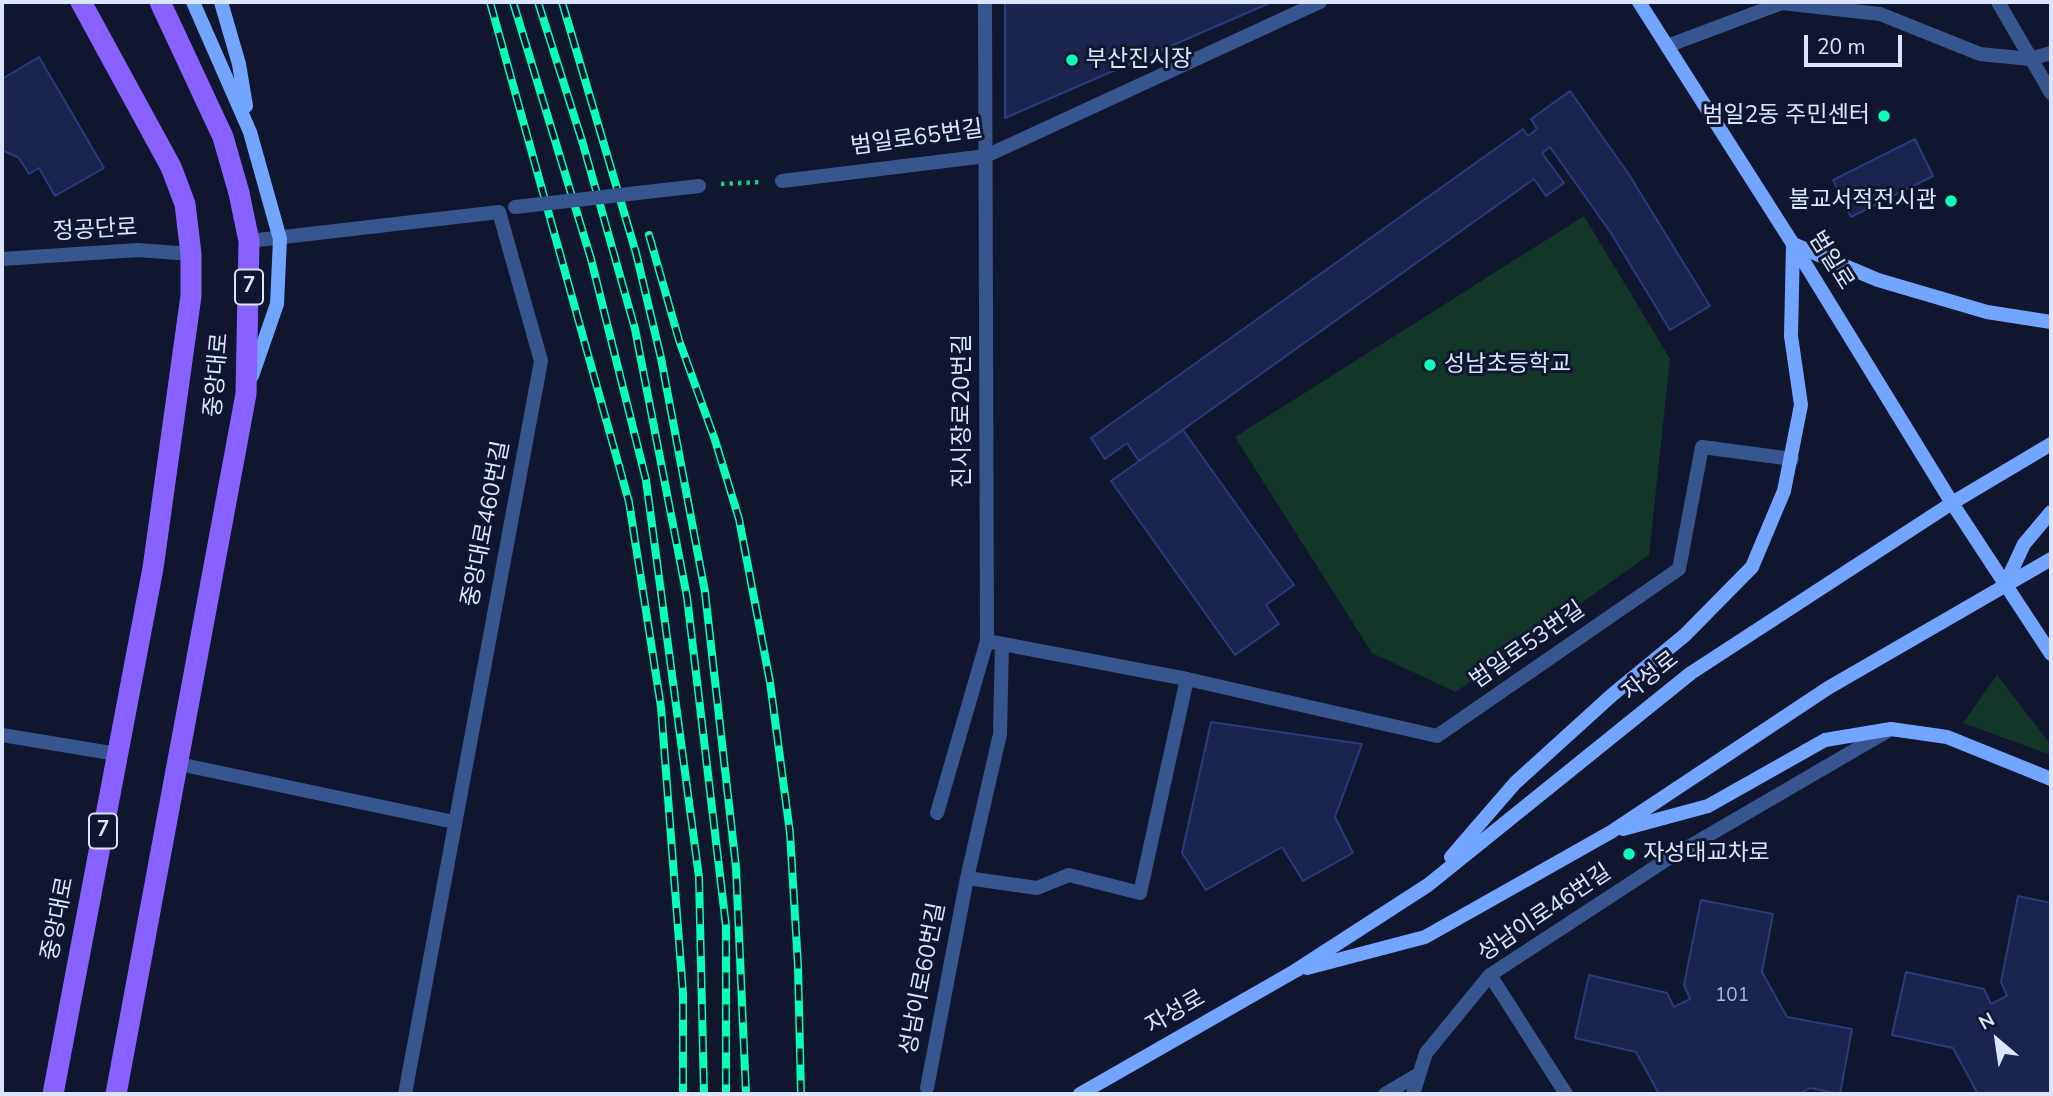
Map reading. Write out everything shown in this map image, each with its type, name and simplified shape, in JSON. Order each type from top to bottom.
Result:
[{"type":"main road","name":"중앙대로","points":[[53,1094],[155,555],[191,296],[191,254],[185,204],[171,167],[81,2]]},
{"type":"main road","name":"중앙대로","points":[[117,1094],[246,394],[249,241],[223,137],[160,2]]},
{"type":"main road","points":[[193,2],[250,132]]},
{"type":"main road","points":[[221,2],[239,64],[250,132],[280,239],[276,304],[246,394]]},
{"type":"main road","name":"범일로","points":[[1639,2],[1793,244],[1952,503],[2051,654]]},
{"type":"main road","points":[[1428,885],[1515,783],[1612,695],[1685,635],[1752,567],[1784,491],[1801,405],[1791,336],[1793,244],[1878,280],[1987,312],[2051,322]]},
{"type":"main road","name":"자성로","points":[[1080,1094],[1295,971],[1428,885],[1691,673],[1952,503],[2051,444]]},
{"type":"main road","points":[[2005,585],[2024,544],[2051,512]]},
{"type":"main road","name":"자성로","points":[[1295,971],[1425,937],[1611,832],[1828,688],[2051,559]]},
{"type":"main road","points":[[1611,832],[1708,806],[1825,740],[1891,729],[1947,737],[2051,779]]},
{"type":"street","name":"진시장로20번길","points":[[937,813],[987,641],[985,2]]},
{"type":"street","name":"범일로65번길","points":[[782,181],[986,156],[1320,2]]},
{"type":"street","points":[[1998,2],[2051,93]]},
{"type":"street","points":[[1667,46],[1782,3],[1880,14],[1980,54],[2031,59],[2051,53]]},
{"type":"street","points":[[515,207],[699,186]]},
{"type":"street","name":"중앙대로460번길","points":[[249,241],[499,212],[541,361],[405,1094]]},
{"type":"street","name":"정공단로","points":[[2,259],[138,250],[191,254]]},
{"type":"street","name":"범일로53번길","points":[[987,641],[1187,679],[1437,736],[1679,569],[1702,447],[1792,460]]},
{"type":"street","name":"성남이로60번길","points":[[927,1088],[967,878],[1000,734],[1002,643]]},
{"type":"street","name":"성남이로60번길","points":[[967,878],[1037,888],[1069,875],[1140,893],[1187,679]]},
{"type":"street","name":"성남이로46번길","points":[[1413,1094],[1426,1053],[1490,975],[1665,860],[1891,729]]},
{"type":"street","points":[[2,735],[117,754]]},
{"type":"street","points":[[179,764],[454,822]]},
{"type":"street","points":[[1490,975],[1566,1094]]},
{"type":"street","points":[[1385,1094],[1419,1074]]},
{"type":"path","points":[[699,186],[782,181]]},
{"type":"green space","points":[[1584,216],[1670,359],[1649,555],[1456,692],[1372,653],[1235,437]]},
{"type":"green space","points":[[1997,675],[2051,745],[2051,755],[1963,723]]},
{"type":"building","name":"부산진시장","points":[[1005,2],[1272,2],[1005,118]]},
{"type":"building","points":[[39,57],[104,168],[55,196],[39,168],[29,174],[19,158],[2,150],[2,79]]},
{"type":"building","points":[[1570,91],[1628,173],[1710,306],[1670,330],[1611,233],[1550,147],[1542,153],[1564,183],[1546,196],[1534,179],[1139,461],[1127,443],[1105,459],[1091,438],[1523,129],[1528,136],[1537,129],[1531,119]]},
{"type":"building","points":[[1915,139],[1933,176],[1851,217],[1833,180]]},
{"type":"building","points":[[1183,430],[1294,585],[1266,605],[1279,624],[1235,655],[1111,481]]},
{"type":"building","points":[[1211,722],[1362,744],[1335,817],[1353,853],[1303,881],[1282,847],[1206,890],[1182,853]]},
{"type":"building","points":[[2018,896],[2051,903],[2051,1094],[1978,1094],[1953,1048],[1892,1035],[1906,972],[1984,989],[1991,1004],[2007,996],[2001,982]]},
{"type":"building","points":[[1701,900],[1773,914],[1762,972],[1787,1017],[1852,1029],[1840,1094],[1810,1088],[1800,1094],[1659,1094],[1636,1052],[1575,1038],[1589,975],[1667,993],[1674,1007],[1690,999],[1684,985]]},
{"type":"railway","points":[[490,2],[629,502],[661,707],[683,993],[683,1094]]},
{"type":"railway","points":[[513,2],[591,259],[646,480],[699,877],[704,1094]]},
{"type":"railway","points":[[538,2],[583,144],[635,329],[687,597],[726,926],[726,1094]]},
{"type":"railway","points":[[562,2],[636,253],[661,358],[705,592],[736,867],[746,1094]]},
{"type":"railway","points":[[649,235],[679,340],[715,440],[739,519],[770,682],[790,833],[798,966],[801,1094]]},
{"type":"place","name":"부산진시장","points":[[1072,60]]},
{"type":"place","name":"범일2동 주민센터","points":[[1884,116]]},
{"type":"place","name":"불교서적전시관","points":[[1951,201]]},
{"type":"place","name":"성남초등학교","points":[[1430,365]]},
{"type":"place","name":"자성대교차로","points":[[1629,854]]}]
